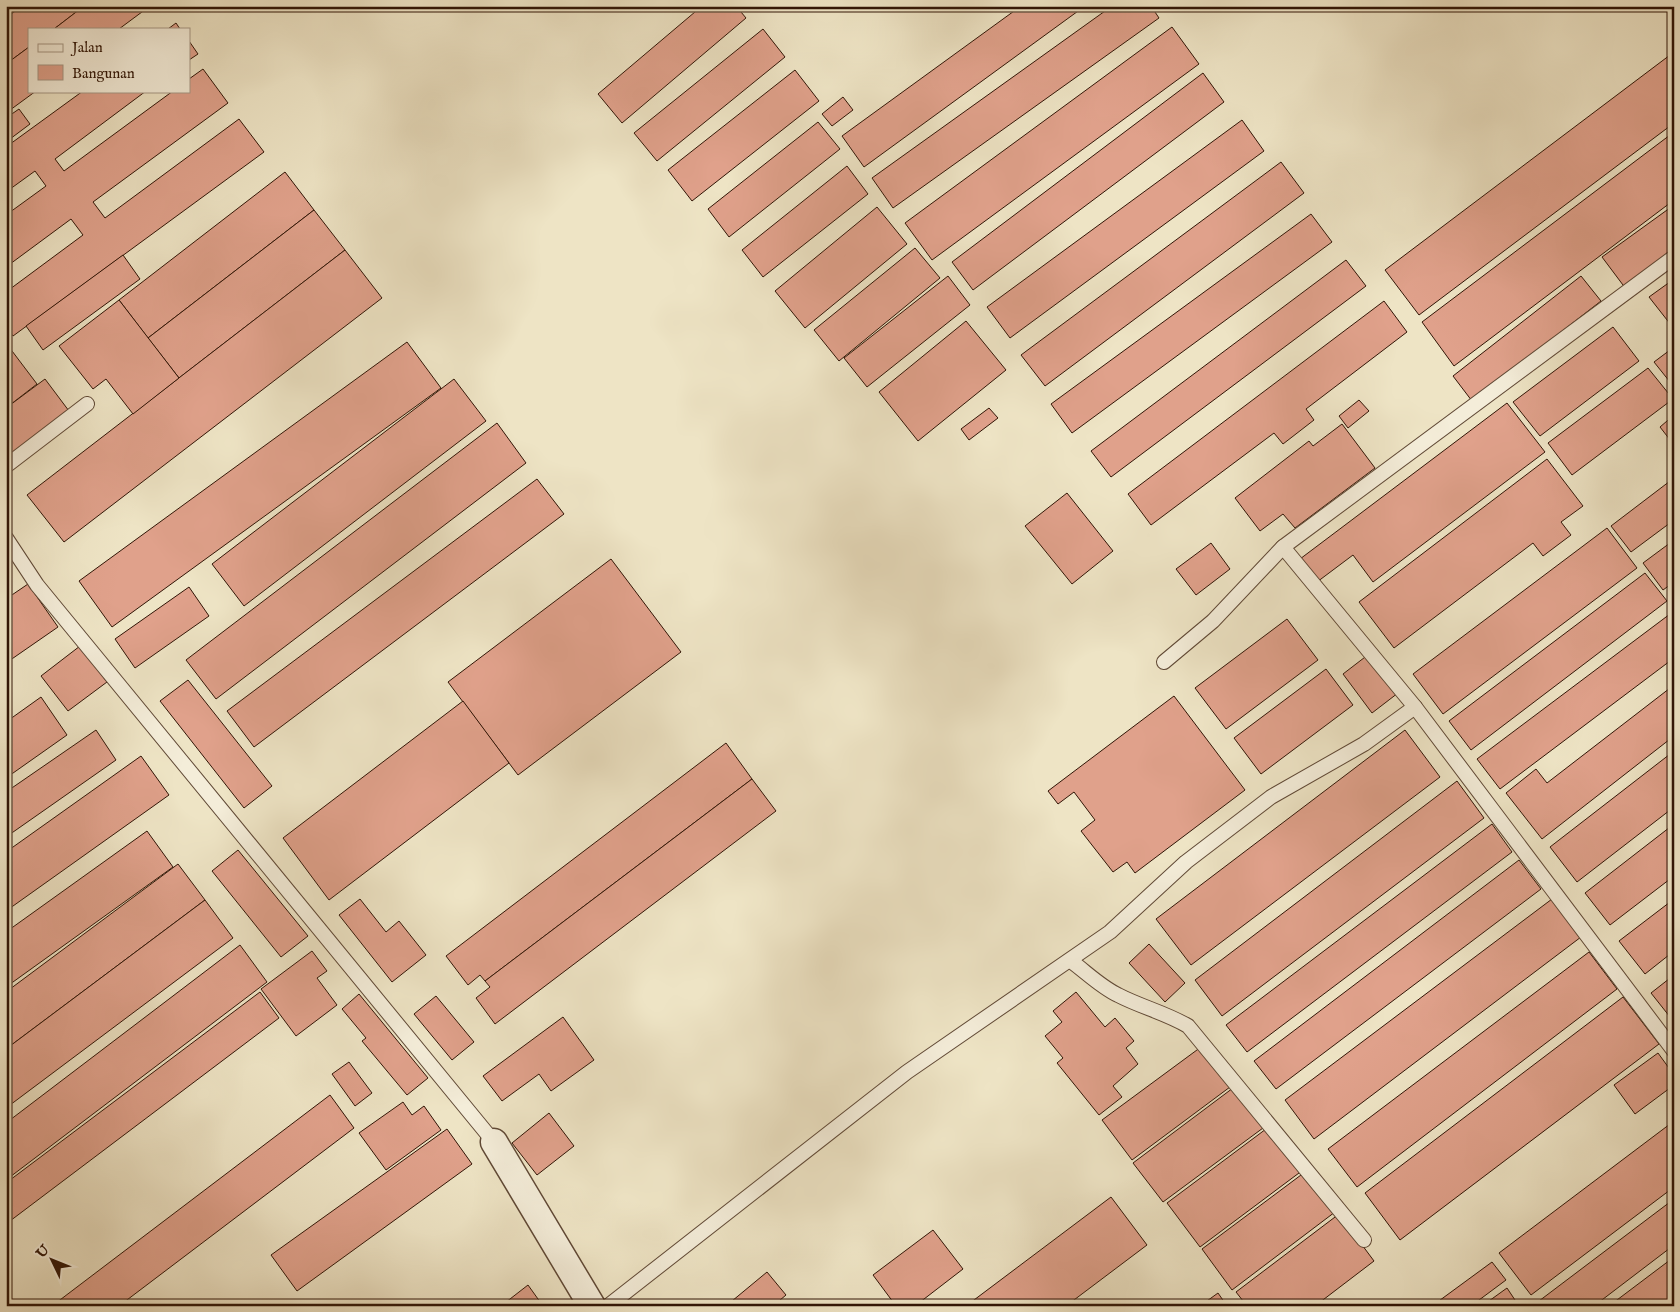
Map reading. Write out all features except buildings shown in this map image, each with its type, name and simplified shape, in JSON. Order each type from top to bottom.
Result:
[{"type":"street","points":[[494,1142],[592,1306]]},
{"type":"lane","points":[[1164,662],[1213,621],[1283,547],[1674,257]]},
{"type":"lane","points":[[6,466],[87,404]]},
{"type":"lane","points":[[6,538],[37,585],[494,1142]]},
{"type":"lane","points":[[1283,547],[1415,706],[1674,1051]]},
{"type":"lane","points":[[608,1306],[907,1072],[1071,961],[1110,932],[1186,862],[1271,797],[1364,744],[1415,706]]},
{"type":"lane","points":[[1071,961],[1116,994],[1145,1007],[1167,1013],[1188,1026],[1364,1240]]}]
